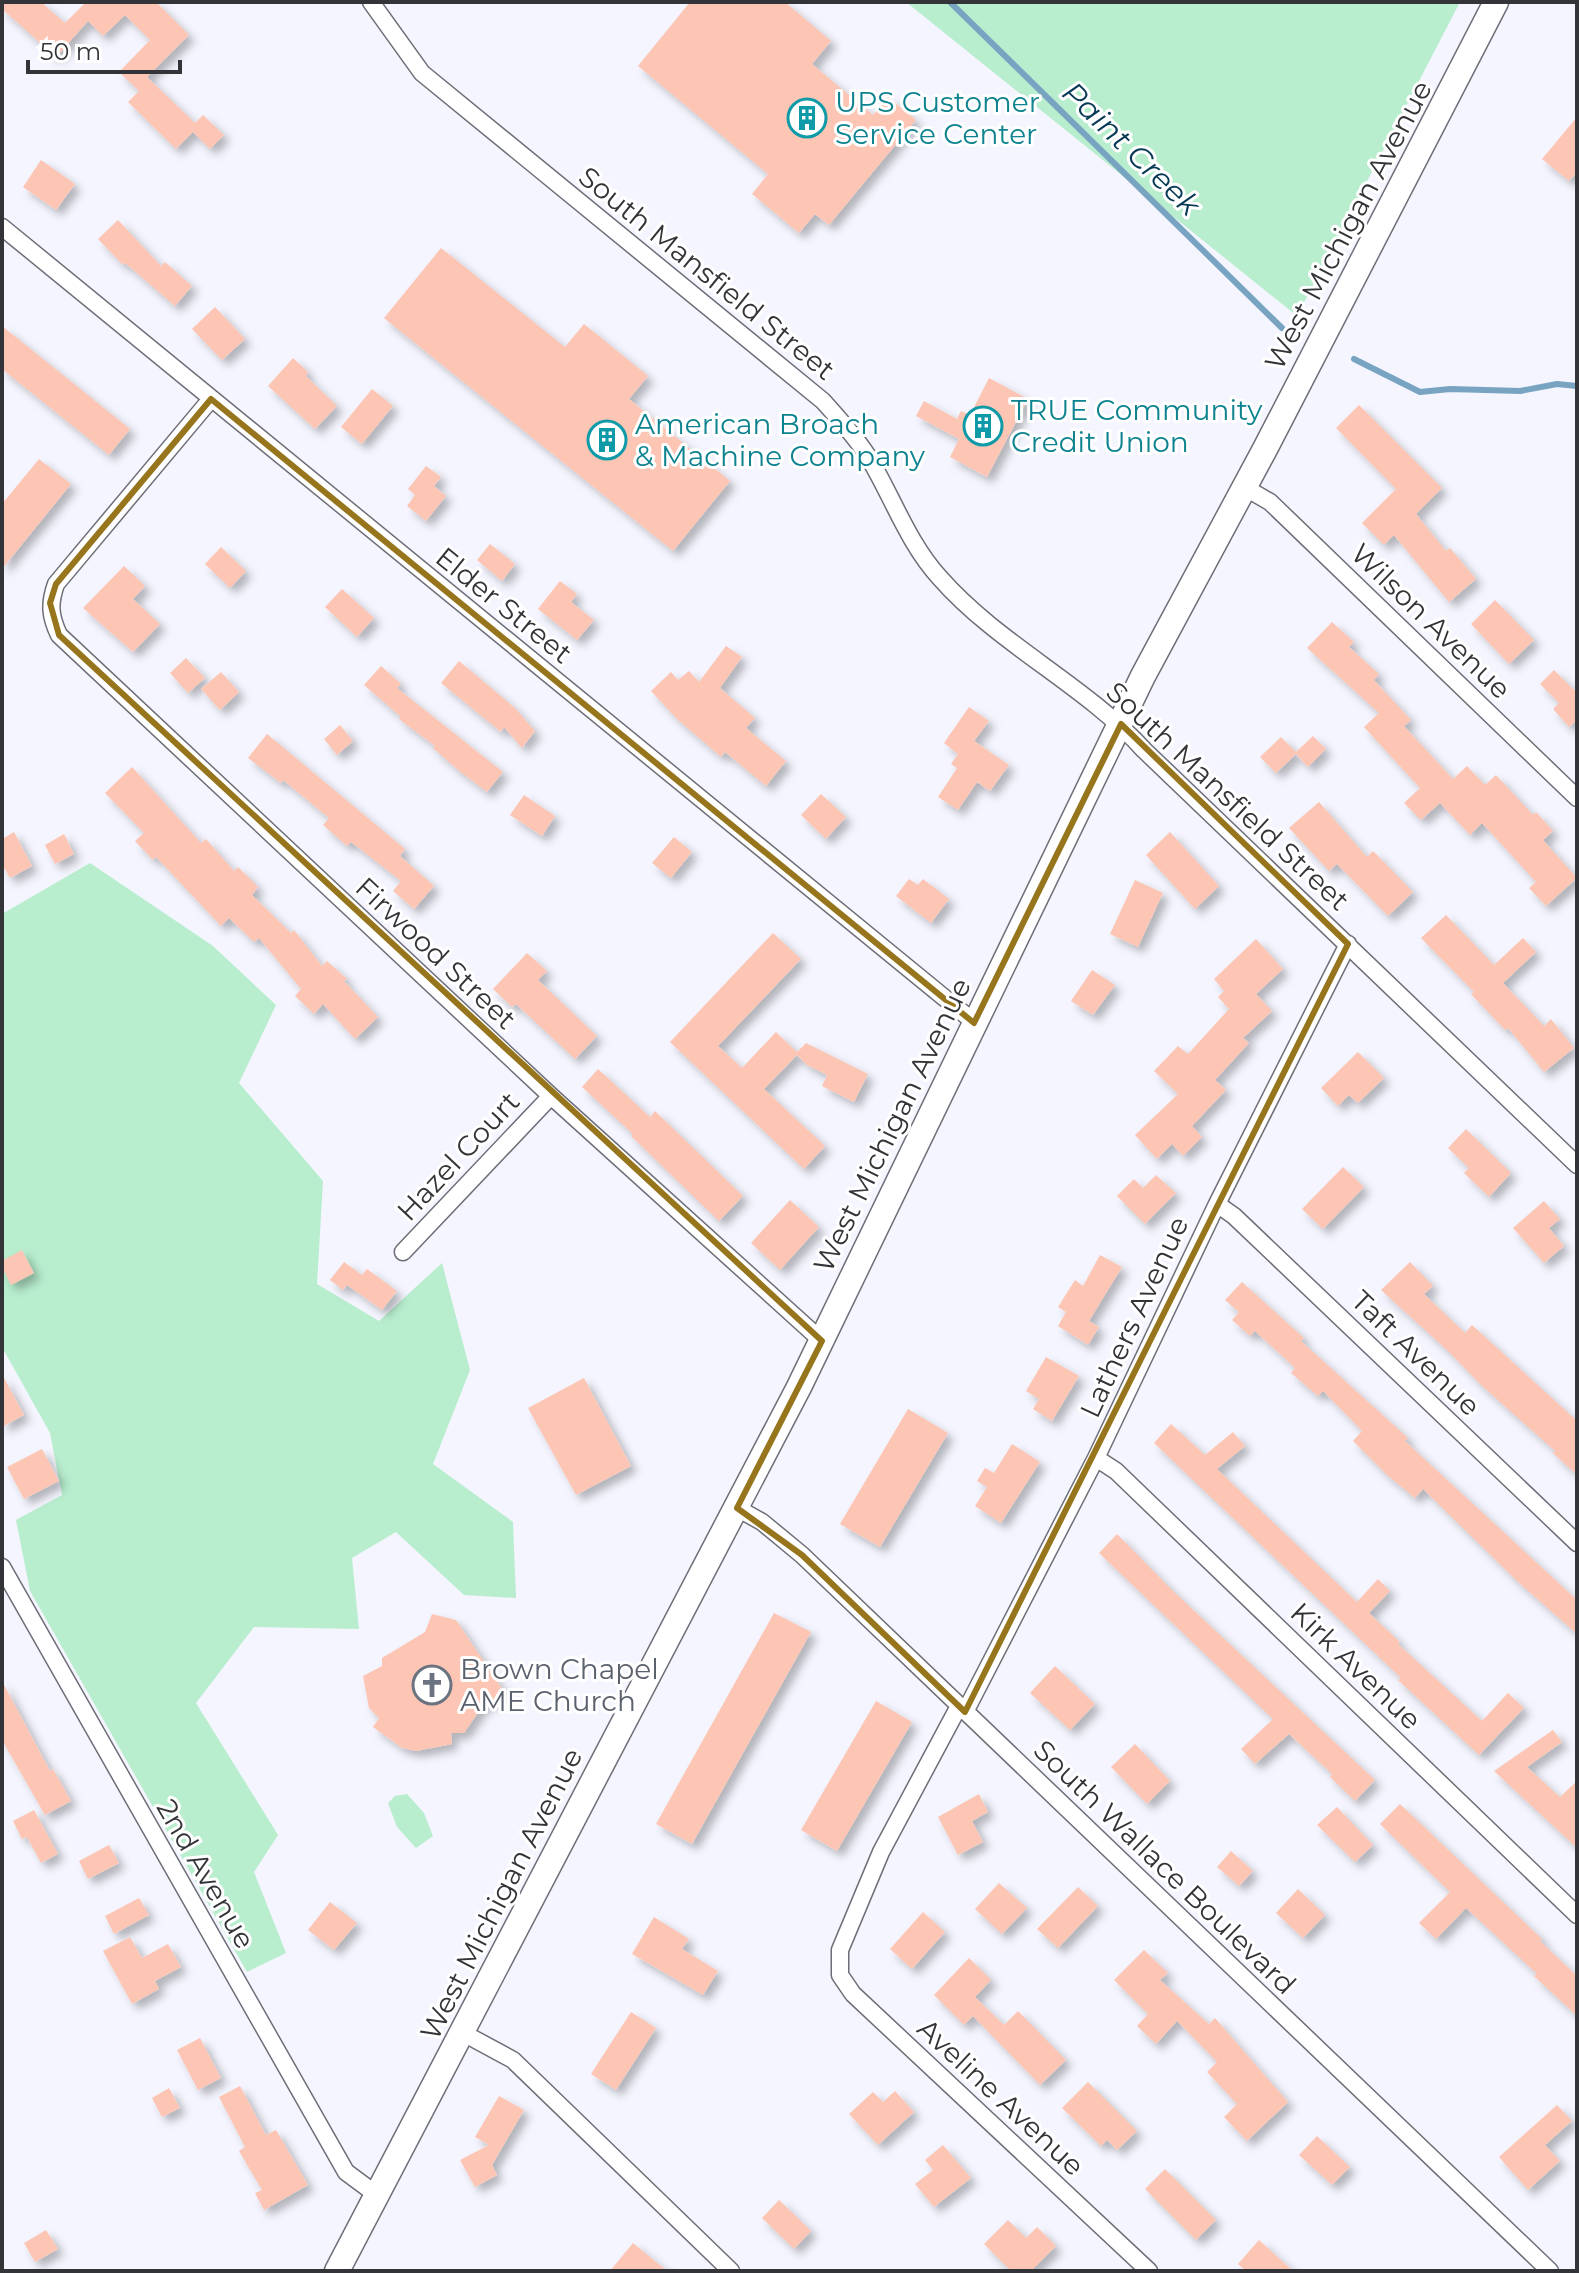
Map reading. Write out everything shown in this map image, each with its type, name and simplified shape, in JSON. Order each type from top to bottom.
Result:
[{"type":"main road","name":"West Michigan Avenue","points":[[337,2271],[737,1508],[822,1341],[1143,676],[1496,2]]},
{"type":"street","name":"South Mansfield Street","points":[[371,2],[422,73],[823,401],[869,458],[915,545],[939,577],[970,609],[1121,724],[1144,750],[1577,1165]]},
{"type":"street","name":"Elder Street","points":[[2,227],[974,1022]]},
{"type":"street","name":"Firwood Street","points":[[211,399],[56,584],[50,603],[51,619],[59,635],[551,1096],[822,1341]]},
{"type":"street","name":"Wilson Avenue","points":[[1244,487],[1278,510],[1577,798]]},
{"type":"street","name":"Lathers Avenue","points":[[840,1950],[881,1852],[962,1709],[1096,1458],[1217,1204],[1348,944]]},
{"type":"street","name":"Hazel Court","points":[[403,1252],[551,1096]]},
{"type":"street","name":"Taft Avenue","points":[[1217,1204],[1234,1216],[1577,1543]]},
{"type":"street","name":"Kirk Avenue","points":[[1096,1458],[1116,1471],[1577,1915]]},
{"type":"street","name":"South Wallace Boulevard","points":[[737,1508],[762,1522],[802,1555],[1550,2271]]},
{"type":"street","name":"2nd Avenue","points":[[2,1567],[346,2172],[377,2195]]},
{"type":"street","name":"Aveline Avenue","points":[[840,1950],[840,1975],[853,1994],[1149,2271]]},
{"type":"street","points":[[463,2033],[513,2060],[731,2271]]},
{"type":"highlighted area","points":[[211,399],[974,1023],[1121,724],[1348,944],[965,1712],[802,1555],[737,1508],[822,1341],[59,635],[50,603],[56,584]]},
{"type":"green space","points":[[906,2],[1460,2],[1297,316]]},
{"type":"green space","points":[[90,863],[213,946],[276,1005],[239,1083],[323,1181],[317,1284],[379,1321],[442,1263],[470,1370],[433,1464],[513,1522],[516,1598],[464,1595],[396,1532],[352,1558],[359,1629],[254,1627],[196,1703],[278,1835],[254,1872],[286,1953],[247,1972],[30,1591],[16,1520],[62,1495],[50,1433],[2,1347],[2,914]]},
{"type":"green space","points":[[407,1794],[424,1813],[433,1836],[416,1848],[397,1827],[388,1803],[395,1796]]},
{"type":"building","points":[[2,2],[41,2],[65,23],[86,2],[156,2],[189,35],[147,77],[195,123],[203,115],[224,135],[210,149],[193,132],[176,149],[128,102],[139,91],[119,72],[150,40],[125,15],[103,36],[88,21],[56,57],[2,9]]},
{"type":"building","name":"UPS Customer Service Center","points":[[690,2],[785,2],[831,41],[812,64],[873,115],[888,97],[916,120],[829,225],[815,214],[799,233],[752,194],[768,174],[638,66]]},
{"type":"building","points":[[1577,117],[1577,172],[1569,181],[1542,159]]},
{"type":"building","points":[[41,160],[75,184],[56,210],[23,187]]},
{"type":"building","points":[[118,220],[161,266],[165,262],[192,286],[175,306],[125,263],[123,265],[98,239]]},
{"type":"building","name":"American Broach & Machine Company","points":[[441,248],[565,347],[584,324],[648,376],[629,399],[730,481],[673,551],[384,318]]},
{"type":"building","points":[[215,307],[245,339],[222,360],[192,329]]},
{"type":"building","points":[[2,326],[130,429],[109,455],[2,369]]},
{"type":"building","points":[[293,358],[308,372],[306,376],[337,406],[315,429],[268,386]]},
{"type":"building","name":"TRUE Community Credit Union","points":[[989,378],[1028,399],[987,477],[950,457],[959,439],[916,416],[924,401],[957,419],[961,411],[970,415]]},
{"type":"building","points":[[372,389],[393,406],[362,444],[341,427]]},
{"type":"building","points":[[1359,405],[1442,488],[1416,514],[1446,551],[1450,548],[1476,579],[1449,602],[1394,535],[1384,545],[1362,523],[1396,489],[1336,428]]},
{"type":"building","points":[[39,459],[71,484],[2,569],[2,504]]},
{"type":"building","points":[[426,466],[441,477],[434,486],[446,496],[426,521],[407,506],[415,495],[408,489]]},
{"type":"building","points":[[490,544],[515,564],[502,581],[477,560]]},
{"type":"building","points":[[221,547],[246,571],[230,588],[205,564]]},
{"type":"building","points":[[124,566],[145,586],[133,599],[160,624],[133,652],[83,608]]},
{"type":"building","points":[[560,581],[577,594],[571,602],[594,620],[577,640],[538,609]]},
{"type":"building","points":[[342,589],[374,618],[357,637],[325,607]]},
{"type":"building","points":[[1495,600],[1534,640],[1509,664],[1471,624]]},
{"type":"building","points":[[1332,622],[1354,642],[1349,647],[1379,674],[1374,680],[1411,720],[1404,726],[1453,779],[1467,766],[1485,785],[1496,775],[1533,815],[1536,812],[1553,831],[1543,840],[1577,878],[1546,906],[1529,888],[1536,882],[1482,823],[1470,835],[1440,803],[1421,820],[1404,803],[1420,788],[1364,727],[1379,713],[1307,648]]},
{"type":"building","points":[[726,646],[742,657],[720,688],[755,718],[746,728],[786,761],[766,786],[725,752],[721,757],[677,719],[651,691],[671,672],[678,680],[689,671],[699,682]]},
{"type":"building","points":[[186,658],[205,678],[188,693],[170,673]]},
{"type":"building","points":[[459,661],[515,708],[535,731],[522,748],[504,727],[501,732],[441,683]]},
{"type":"building","points":[[381,666],[401,684],[397,688],[503,772],[487,792],[399,719],[401,717],[364,685]]},
{"type":"building","points":[[1554,670],[1574,690],[1577,687],[1577,720],[1569,727],[1553,709],[1559,703],[1540,684]]},
{"type":"building","points":[[221,672],[239,692],[220,710],[201,689]]},
{"type":"building","points":[[969,707],[989,721],[974,741],[1009,765],[990,791],[977,782],[958,810],[938,797],[957,768],[951,764],[958,754],[944,743]]},
{"type":"building","points":[[340,725],[353,741],[337,755],[324,739]]},
{"type":"building","points":[[267,734],[405,849],[400,856],[434,886],[414,909],[393,891],[401,881],[351,842],[347,846],[323,825],[329,818],[283,780],[281,783],[248,758]]},
{"type":"building","points":[[1313,736],[1326,749],[1308,767],[1296,754],[1276,773],[1260,757],[1281,737],[1296,752]]},
{"type":"building","points":[[132,767],[201,843],[206,839],[234,871],[238,867],[258,887],[252,895],[291,933],[294,930],[322,966],[327,961],[347,979],[344,981],[378,1017],[355,1039],[323,1004],[314,1014],[295,996],[301,989],[259,938],[254,942],[229,918],[221,926],[156,857],[153,860],[135,841],[144,833],[105,793]]},
{"type":"building","points":[[821,794],[846,817],[826,839],[801,815]]},
{"type":"building","points":[[524,795],[555,816],[542,836],[510,815]]},
{"type":"building","points":[[1319,802],[1367,857],[1373,851],[1413,892],[1388,916],[1337,864],[1329,871],[1289,828]]},
{"type":"building","points":[[14,832],[32,866],[10,878],[2,864],[2,839]]},
{"type":"building","points":[[1170,832],[1219,886],[1195,909],[1146,855]]},
{"type":"building","points":[[64,834],[74,854],[55,864],[45,845]]},
{"type":"building","points":[[674,837],[692,852],[671,878],[652,863]]},
{"type":"building","points":[[909,879],[918,885],[923,879],[949,899],[931,923],[896,896]]},
{"type":"building","points":[[1135,880],[1163,893],[1138,947],[1110,934]]},
{"type":"building","points":[[1446,915],[1494,965],[1523,938],[1536,952],[1503,983],[1544,1026],[1551,1019],[1574,1048],[1544,1072],[1508,1028],[1505,1030],[1471,994],[1474,992],[1421,938]]},
{"type":"building","points":[[773,933],[801,959],[718,1046],[742,1068],[776,1032],[797,1052],[806,1043],[868,1074],[854,1102],[822,1086],[827,1075],[807,1065],[797,1055],[764,1089],[825,1146],[804,1169],[670,1042]]},
{"type":"building","points":[[1256,939],[1283,969],[1256,994],[1272,1011],[1243,1038],[1249,1043],[1215,1080],[1226,1090],[1192,1126],[1202,1137],[1183,1156],[1172,1144],[1157,1159],[1135,1135],[1178,1094],[1154,1071],[1178,1046],[1188,1054],[1229,1009],[1218,997],[1224,991],[1214,979]]},
{"type":"building","points":[[527,953],[547,971],[538,980],[597,1036],[575,1059],[516,1004],[512,1007],[493,989]]},
{"type":"building","points":[[1092,970],[1115,985],[1093,1015],[1071,1001]]},
{"type":"building","points":[[1358,1052],[1384,1078],[1358,1103],[1349,1095],[1338,1106],[1321,1088]]},
{"type":"building","points":[[598,1069],[650,1117],[655,1111],[743,1196],[719,1221],[582,1087]]},
{"type":"building","points":[[1466,1129],[1511,1173],[1489,1197],[1464,1173],[1469,1168],[1448,1148]]},
{"type":"building","points":[[1343,1167],[1364,1187],[1323,1229],[1302,1209]]},
{"type":"building","points":[[1156,1175],[1176,1193],[1145,1224],[1117,1196],[1134,1179],[1143,1188]]},
{"type":"building","points":[[790,1200],[819,1227],[780,1270],[751,1243]]},
{"type":"building","points":[[1544,1201],[1560,1219],[1549,1228],[1564,1246],[1544,1263],[1513,1228]]},
{"type":"building","points":[[22,1250],[34,1273],[11,1285],[2,1261]]},
{"type":"building","points":[[1100,1255],[1122,1267],[1089,1321],[1099,1327],[1088,1345],[1058,1326],[1066,1312],[1058,1307],[1075,1280],[1083,1286]]},
{"type":"building","points":[[344,1262],[362,1275],[367,1269],[397,1291],[382,1310],[347,1285],[343,1290],[330,1280]]},
{"type":"building","points":[[1410,1262],[1433,1286],[1424,1294],[1465,1333],[1472,1325],[1577,1421],[1577,1475],[1381,1290]]},
{"type":"building","points":[[1242,1282],[1304,1338],[1301,1341],[1408,1438],[1405,1441],[1577,1600],[1577,1634],[1518,1582],[1423,1489],[1415,1498],[1387,1475],[1353,1441],[1362,1431],[1323,1391],[1318,1396],[1291,1373],[1295,1368],[1255,1331],[1250,1336],[1232,1320],[1239,1312],[1225,1300]]},
{"type":"building","points":[[1046,1357],[1079,1376],[1052,1421],[1033,1409],[1039,1399],[1026,1391]]},
{"type":"building","points":[[2,1374],[24,1415],[2,1427]]},
{"type":"building","points":[[584,1378],[631,1466],[576,1495],[528,1408]]},
{"type":"building","points":[[908,1409],[948,1433],[880,1547],[840,1524]]},
{"type":"building","points":[[1171,1424],[1205,1455],[1233,1432],[1245,1446],[1217,1469],[1357,1602],[1378,1579],[1390,1591],[1369,1613],[1482,1721],[1508,1693],[1524,1708],[1479,1755],[1154,1443]]},
{"type":"building","points":[[1012,1444],[1040,1462],[1001,1523],[975,1506],[987,1487],[977,1481],[985,1468],[994,1473]]},
{"type":"building","points":[[42,1449],[59,1481],[24,1499],[7,1467]]},
{"type":"building","points":[[1117,1534],[1172,1590],[1375,1780],[1355,1801],[1330,1777],[1332,1774],[1289,1734],[1255,1764],[1241,1749],[1273,1719],[1099,1553]]},
{"type":"building","points":[[774,1613],[811,1632],[692,1844],[656,1824]]},
{"type":"building","name":"Brown Chapel AME Church","points":[[432,1614],[456,1620],[505,1693],[482,1707],[464,1733],[451,1733],[452,1744],[416,1751],[402,1748],[373,1727],[379,1718],[369,1708],[363,1676],[382,1666],[382,1658],[425,1632]]},
{"type":"building","points":[[1055,1666],[1095,1704],[1070,1730],[1030,1693]]},
{"type":"building","points":[[2,1681],[50,1771],[53,1769],[71,1801],[45,1815],[2,1740]]},
{"type":"building","points":[[876,1701],[912,1722],[837,1851],[801,1830]]},
{"type":"building","points":[[1553,1730],[1562,1742],[1527,1767],[1560,1797],[1577,1781],[1577,1848],[1494,1771]]},
{"type":"building","points":[[1135,1744],[1170,1781],[1147,1804],[1111,1767]]},
{"type":"building","points":[[979,1794],[988,1812],[972,1821],[983,1842],[958,1855],[938,1817]]},
{"type":"building","points":[[1400,1804],[1577,1976],[1577,2016],[1466,1908],[1436,1939],[1419,1923],[1450,1892],[1380,1824]]},
{"type":"building","points":[[1337,1807],[1373,1845],[1355,1862],[1317,1825]]},
{"type":"building","points":[[34,1810],[58,1854],[41,1863],[27,1837],[22,1839],[13,1821]]},
{"type":"building","points":[[109,1845],[119,1863],[88,1879],[79,1861]]},
{"type":"building","points":[[1231,1851],[1253,1871],[1239,1886],[1217,1867]]},
{"type":"building","points":[[999,1883],[1027,1908],[1002,1934],[975,1909]]},
{"type":"building","points":[[1078,1887],[1098,1906],[1058,1948],[1037,1929]]},
{"type":"building","points":[[1298,1889],[1325,1915],[1303,1938],[1276,1913]]},
{"type":"building","points":[[139,1898],[149,1915],[114,1934],[105,1916]]},
{"type":"building","points":[[330,1902],[357,1923],[334,1950],[308,1930]]},
{"type":"building","points":[[923,1912],[945,1932],[912,1969],[890,1949]]},
{"type":"building","points":[[654,1917],[689,1939],[682,1949],[718,1971],[703,1995],[632,1954]]},
{"type":"building","points":[[130,1937],[142,1958],[168,1944],[181,1967],[155,1981],[159,1989],[132,2004],[103,1951]]},
{"type":"building","points":[[1144,1950],[1168,1973],[1160,1980],[1209,2024],[1215,2018],[1288,2102],[1247,2141],[1224,2117],[1237,2104],[1207,2072],[1217,2062],[1177,2021],[1156,2044],[1137,2026],[1148,2014],[1114,1980]]},
{"type":"building","points":[[969,1958],[991,1980],[975,1997],[1004,2025],[1018,2011],[1066,2060],[1040,2085],[973,2016],[964,2025],[934,1995]]},
{"type":"building","points":[[631,2012],[656,2028],[616,2090],[591,2074]]},
{"type":"building","points":[[200,2038],[221,2078],[198,2090],[177,2050]]},
{"type":"building","points":[[1088,2082],[1137,2131],[1117,2150],[1107,2140],[1101,2146],[1062,2108]]},
{"type":"building","points":[[240,2086],[266,2135],[276,2130],[308,2185],[264,2210],[255,2193],[262,2190],[239,2151],[245,2147],[219,2097]]},
{"type":"building","points":[[169,2088],[180,2108],[162,2117],[152,2098]]},
{"type":"building","points":[[895,2091],[914,2112],[878,2145],[849,2114],[873,2092],[883,2102]]},
{"type":"building","points":[[499,2096],[524,2110],[492,2165],[497,2175],[475,2187],[460,2160],[489,2145],[475,2137]]},
{"type":"building","points":[[1557,2105],[1572,2121],[1545,2145],[1560,2161],[1528,2190],[1499,2157]]},
{"type":"building","points":[[1317,2136],[1350,2167],[1332,2185],[1299,2155]]},
{"type":"building","points":[[943,2145],[971,2178],[934,2207],[915,2184],[933,2170],[925,2160]]},
{"type":"building","points":[[1165,2169],[1216,2220],[1196,2240],[1145,2189]]},
{"type":"building","points":[[779,2200],[811,2231],[794,2249],[762,2218]]},
{"type":"building","points":[[1008,2220],[1026,2238],[1037,2227],[1056,2246],[1031,2271],[1011,2271],[984,2244]]},
{"type":"building","points":[[46,2230],[58,2249],[35,2262],[24,2243]]},
{"type":"building","points":[[1259,2240],[1293,2271],[1246,2271],[1238,2264]]},
{"type":"building","points":[[633,2243],[667,2271],[610,2271]]},
{"type":"waterway","name":"Paint Creek","points":[[950,2],[1282,328]]},
{"type":"waterway","name":"Paint Creek","points":[[1354,359],[1420,392],[1450,389],[1520,391],[1557,384],[1577,386]]},
{"type":"place","name":"UPS Customer Service Center","points":[[807,118]]},
{"type":"place","name":"TRUE Community Credit Union","points":[[983,426]]},
{"type":"place","name":"American Broach & Machine Company","points":[[607,440]]},
{"type":"place","name":"Brown Chapel AME Church","points":[[432,1685]]}]
